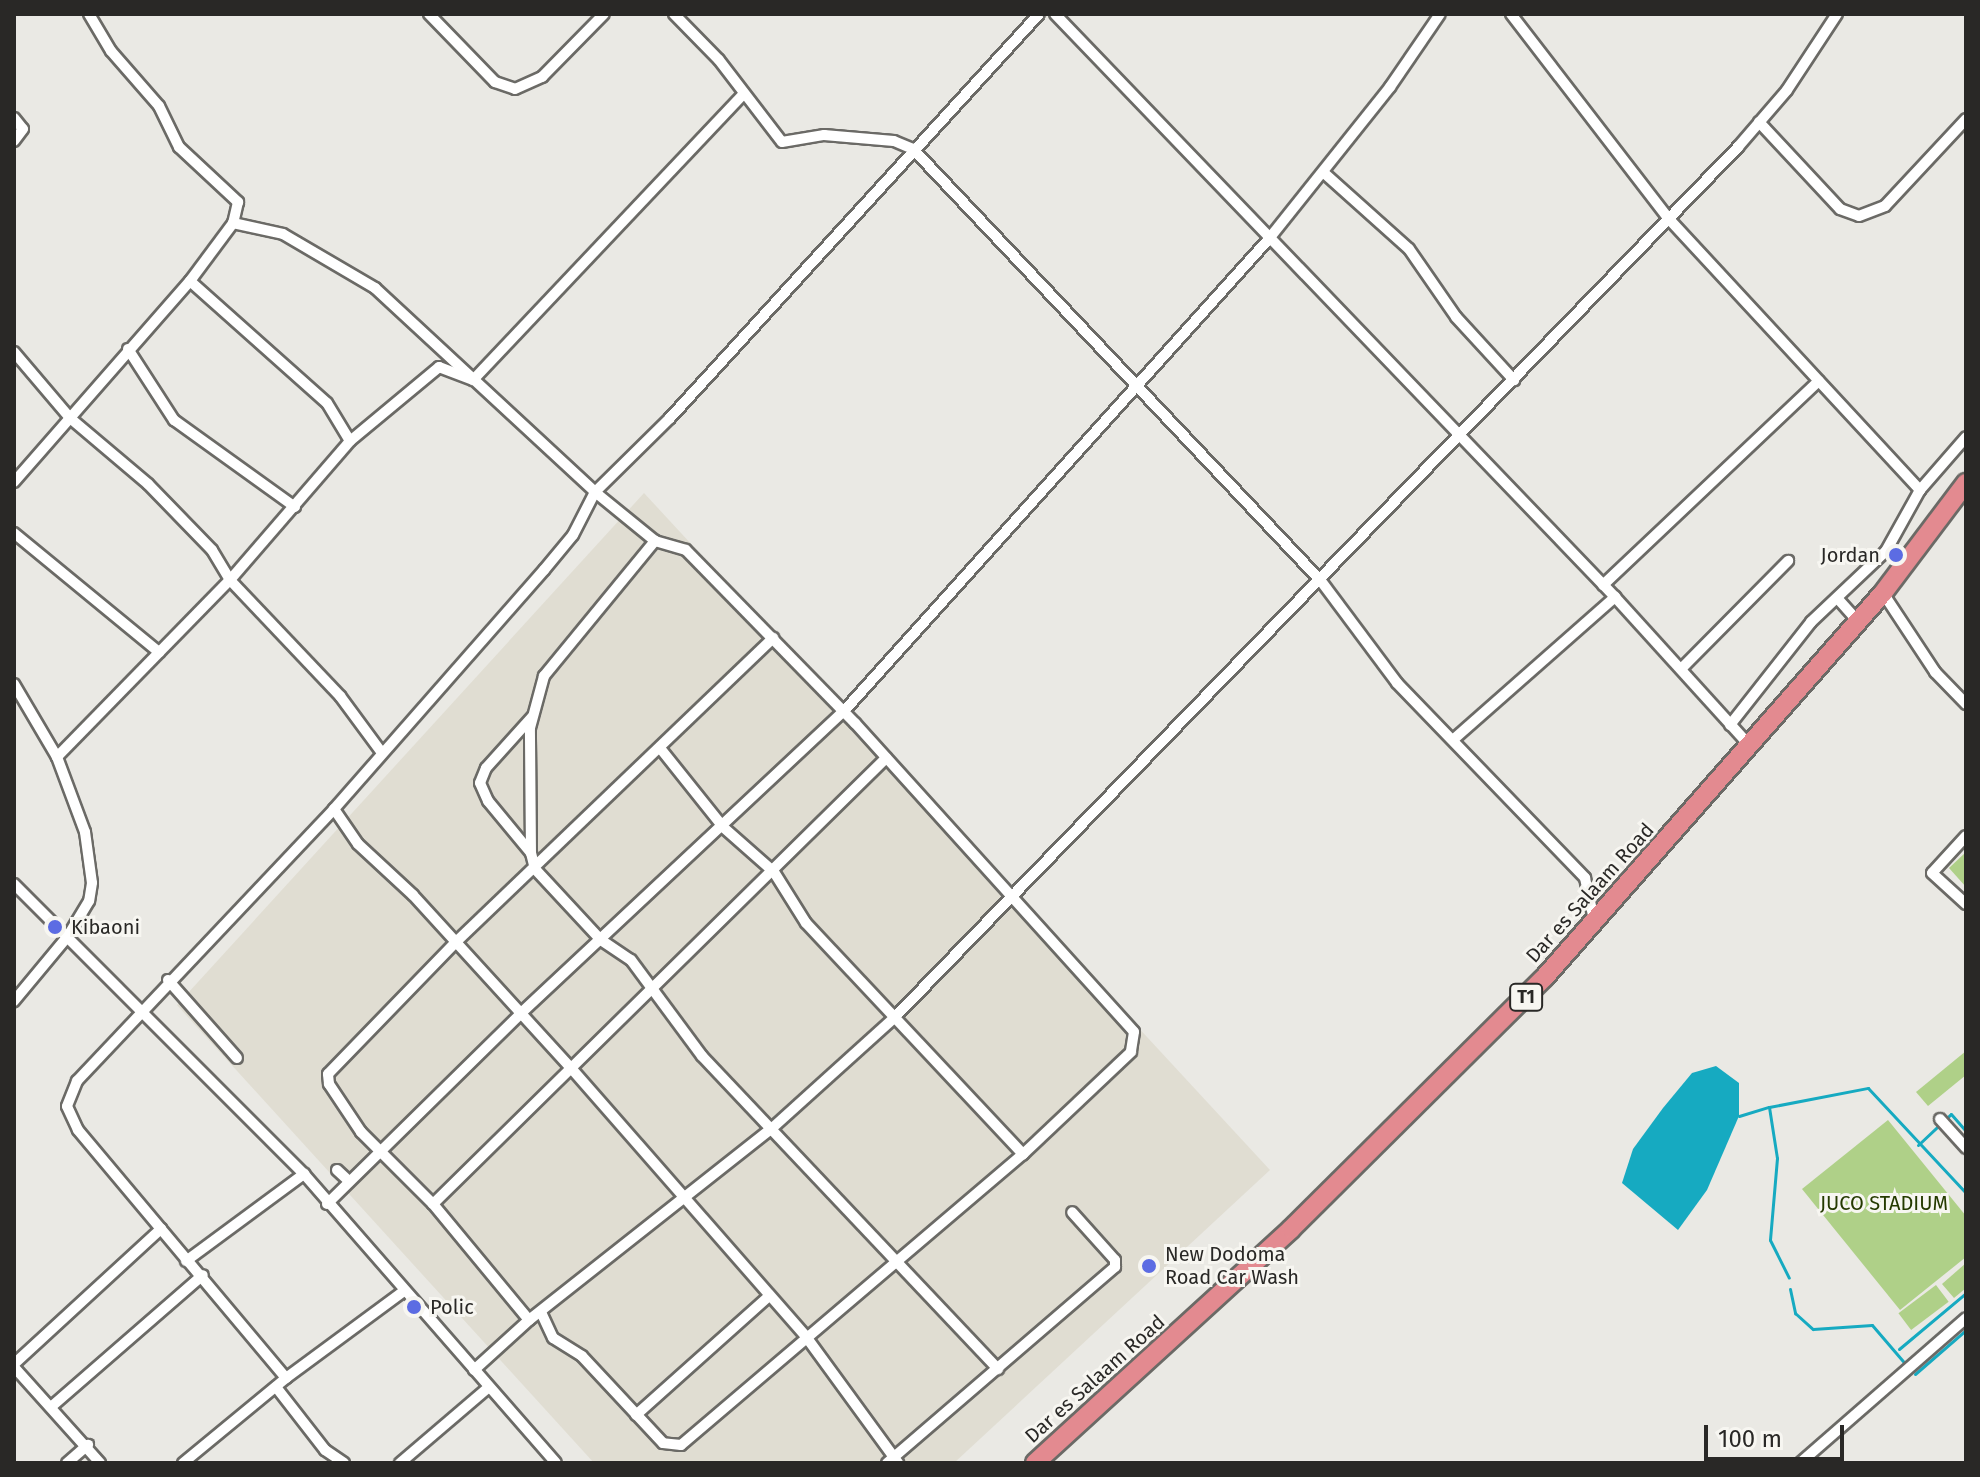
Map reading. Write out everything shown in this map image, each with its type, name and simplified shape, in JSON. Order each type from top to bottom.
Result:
[{"type":"highway","name":"Dar es Salaam Road","points":[[1035,1463],[1354,1169],[1594,922],[1751,747],[1883,593],[1966,483]]},
{"type":"street","points":[[14,482],[190,281],[233,223],[238,202],[179,147],[159,106],[111,51],[89,14]]},
{"type":"street","points":[[429,14],[495,82],[515,89],[542,77],[604,14]]},
{"type":"street","points":[[674,14],[719,60],[782,142],[824,135],[894,141],[913,149],[1321,581],[1397,683],[1585,878],[1594,922]]},
{"type":"street","points":[[286,1378],[203,1275],[186,1261],[78,1130],[67,1110],[77,1081],[168,980],[334,809],[563,547],[595,492],[670,418],[1039,14]]},
{"type":"street","points":[[1055,14],[1268,240],[1615,597],[1751,747]]},
{"type":"street","points":[[327,1204],[519,1015],[844,711],[1268,240],[1323,172],[1440,14]]},
{"type":"street","points":[[1511,14],[1668,218],[1920,490]]},
{"type":"street","points":[[474,1370],[529,1320],[770,1130],[894,1018],[1321,581],[1759,122],[1809,59],[1837,14]]},
{"type":"street","points":[[473,380],[743,94]]},
{"type":"street","points":[[14,118],[23,127],[14,141]]},
{"type":"street","points":[[1759,122],[1836,206],[1859,216],[1885,206],[1966,119]]},
{"type":"street","points":[[1323,172],[1409,249],[1456,317],[1514,380]]},
{"type":"street","points":[[233,223],[283,234],[357,275],[595,492],[655,541],[686,550],[844,711],[1125,1018],[1135,1042],[1131,1052],[1023,1154],[901,1262],[681,1445],[663,1443],[582,1356],[553,1338],[541,1312]]},
{"type":"street","points":[[190,281],[327,403],[350,441]]},
{"type":"street","points":[[128,349],[174,420],[295,507]]},
{"type":"street","points":[[14,352],[70,418],[148,484],[212,550],[230,580],[340,696],[382,753]]},
{"type":"street","points":[[57,757],[230,580],[350,441],[439,367],[473,380]]},
{"type":"street","points":[[1603,585],[1819,381]]},
{"type":"street","points":[[1730,725],[1811,622],[1886,551],[1920,490],[1966,437]]},
{"type":"street","points":[[14,533],[159,652]]},
{"type":"street","points":[[655,541],[548,669],[532,717],[531,853],[535,869],[601,940],[631,960],[654,986],[702,1056],[770,1130],[901,1262],[998,1369]]},
{"type":"street","points":[[1682,668],[1788,561]]},
{"type":"street","points":[[1883,593],[1935,672],[1966,704]]},
{"type":"street","points":[[1454,739],[1615,597]]},
{"type":"street","points":[[1838,599],[1858,621]]},
{"type":"street","points":[[529,1320],[433,1204],[361,1132],[329,1084],[328,1074],[455,943],[773,638]]},
{"type":"street","points":[[14,684],[57,757],[85,832],[92,883],[89,901],[68,936],[14,1001]]},
{"type":"street","points":[[531,853],[488,801],[480,783],[486,768],[532,717]]},
{"type":"street","points":[[660,748],[723,827],[774,872],[806,923],[1023,1154]]},
{"type":"street","points":[[433,1204],[774,872],[886,758]]},
{"type":"street","points":[[334,809],[358,844],[571,1068],[807,1338],[892,1461],[1117,1264],[1072,1212]]},
{"type":"street","points":[[1966,836],[1932,873],[1966,904]]},
{"type":"street","points":[[14,884],[304,1174],[556,1463]]},
{"type":"street","points":[[168,980],[237,1058]]},
{"type":"street","points":[[1940,1119],[1966,1148]]},
{"type":"street","points":[[337,1170],[349,1181]]},
{"type":"street","points":[[186,1261],[304,1174]]},
{"type":"street","points":[[100,1463],[88,1445],[14,1366],[161,1229]]},
{"type":"street","points":[[51,1407],[203,1275]]},
{"type":"street","points":[[183,1463],[286,1378],[404,1291]]},
{"type":"street","points":[[636,1415],[769,1296]]},
{"type":"street","points":[[1800,1463],[1966,1318]]},
{"type":"street","points":[[276,1387],[325,1450],[344,1463]]},
{"type":"street","points":[[400,1463],[489,1387]]},
{"type":"street","points":[[67,1463],[88,1445]]},
{"type":"shaded area","points":[[644,493],[1270,1170],[954,1463],[594,1463],[177,1005]]},
{"type":"green space","points":[[1966,852],[1966,887],[1949,868]]},
{"type":"green space","points":[[1966,1051],[1966,1075],[1928,1106],[1916,1092]]},
{"type":"green space","name":"JUCO STADIUM","points":[[1888,1120],[1966,1216],[1966,1257],[1900,1310],[1802,1189]]},
{"type":"green space","points":[[1966,1263],[1966,1288],[1954,1298],[1942,1284]]},
{"type":"green space","points":[[1936,1285],[1949,1302],[1911,1330],[1898,1313]]},
{"type":"water","points":[[1716,1066],[1739,1083],[1739,1116],[1707,1190],[1678,1230],[1622,1183],[1633,1149],[1663,1108],[1692,1073]]},
{"type":"waterway","points":[[1769,1107],[1868,1088],[1966,1193]]},
{"type":"waterway","points":[[1739,1116],[1769,1107],[1777,1158],[1770,1240],[1789,1278]]},
{"type":"waterway","points":[[1918,1145],[1951,1114],[1966,1131]]},
{"type":"waterway","points":[[1790,1289],[1795,1313],[1813,1329],[1872,1325],[1908,1367]]},
{"type":"waterway","points":[[1899,1349],[1966,1293]]},
{"type":"waterway","points":[[1915,1374],[1966,1330]]},
{"type":"place","name":"Jordan","points":[[1896,555]]},
{"type":"place","name":"Kibaoni","points":[[55,927]]},
{"type":"place","name":"New Dodoma Road Car Wash","points":[[1149,1266]]},
{"type":"place","name":"Polic","points":[[414,1307]]}]
